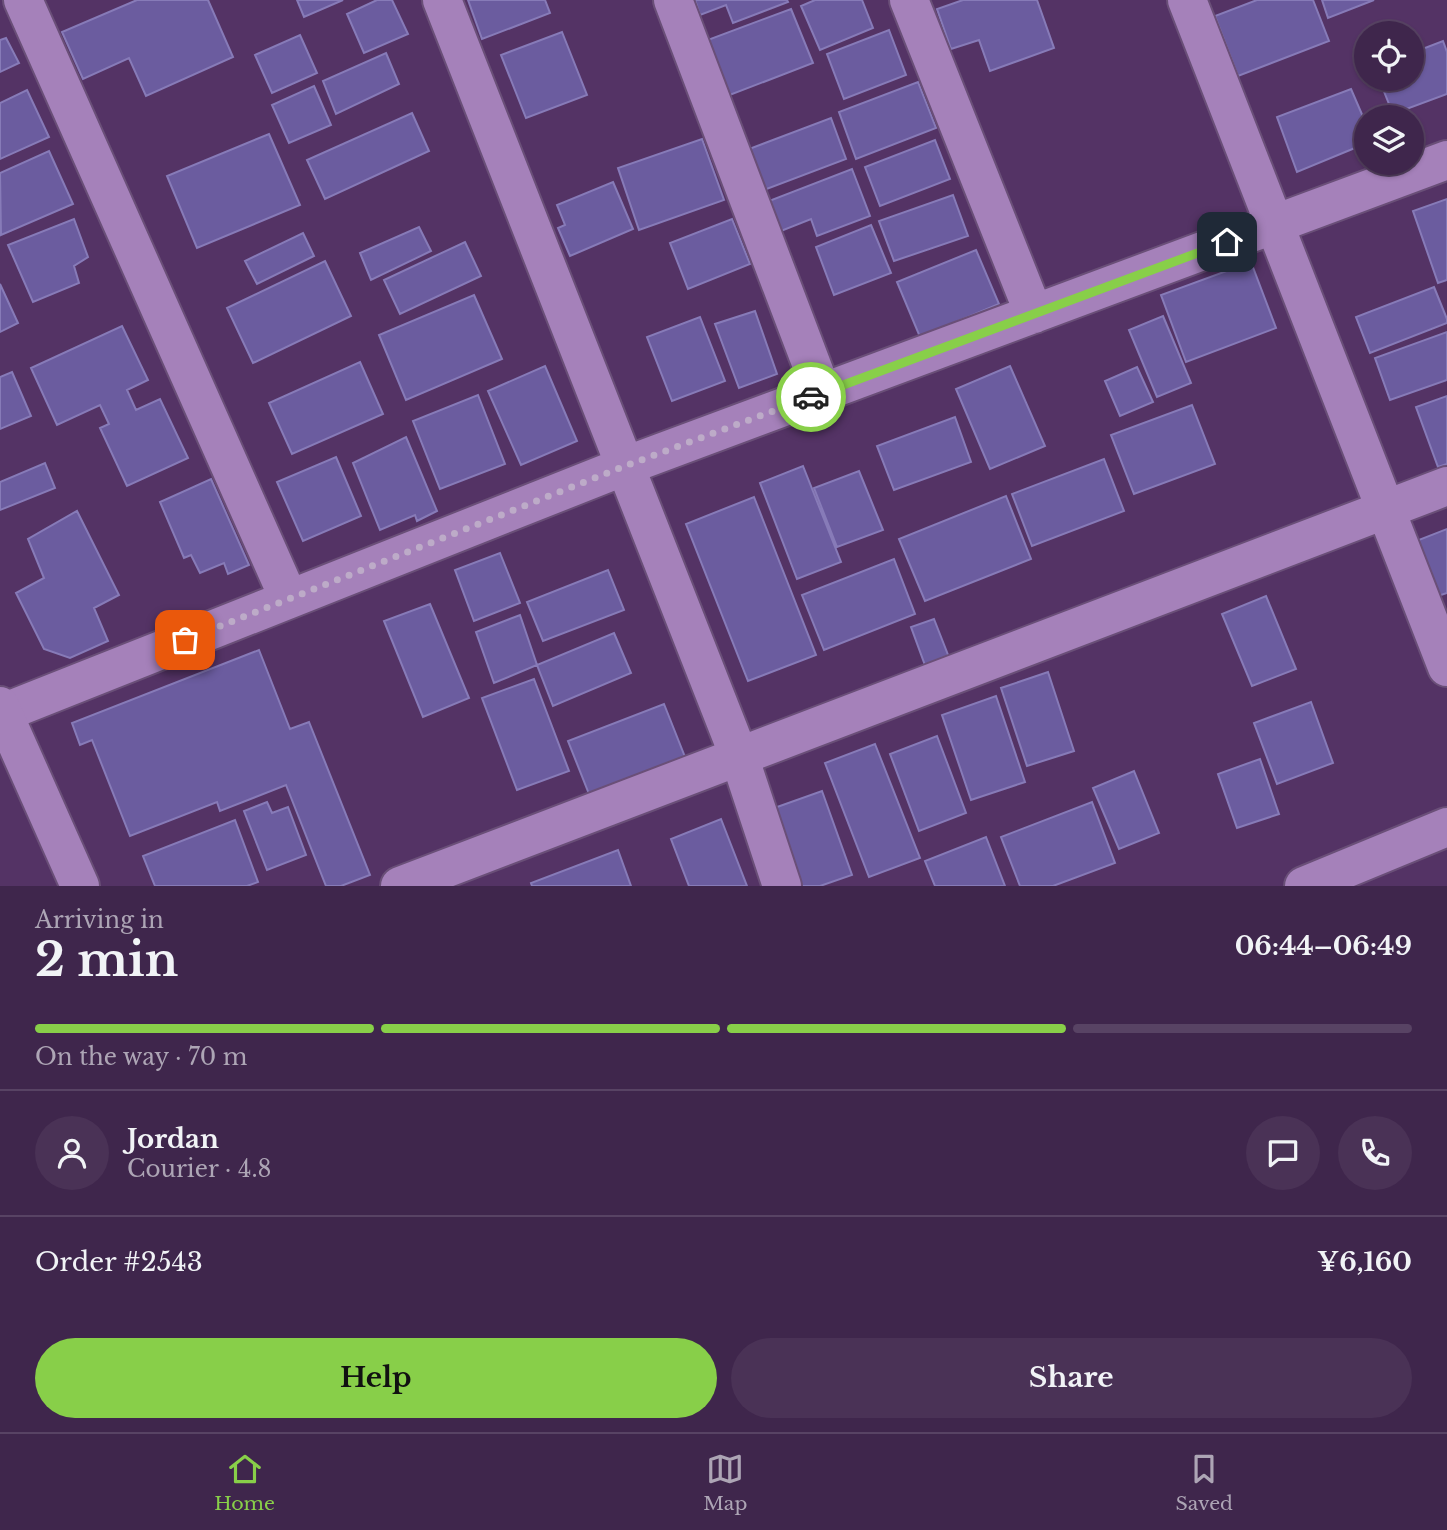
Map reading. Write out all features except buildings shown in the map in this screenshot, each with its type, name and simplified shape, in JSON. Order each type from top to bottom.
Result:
[{"type":"street","points":[[23,0],[289,599]]},
{"type":"street","points":[[442,0],[739,756],[782,886]]},
{"type":"street","points":[[673,0],[822,392]]},
{"type":"street","points":[[909,0],[1034,314]]},
{"type":"street","points":[[1187,0],[1447,667]]},
{"type":"street","points":[[80,886],[1,711],[625,466],[1447,160]]},
{"type":"street","points":[[400,886],[1447,486]]},
{"type":"street","points":[[1304,886],[1447,827]]},
{"type":"way so far","points":[[185,640],[625,466],[811,397]]},
{"type":"route","points":[[811,397],[1227,242]]}]
